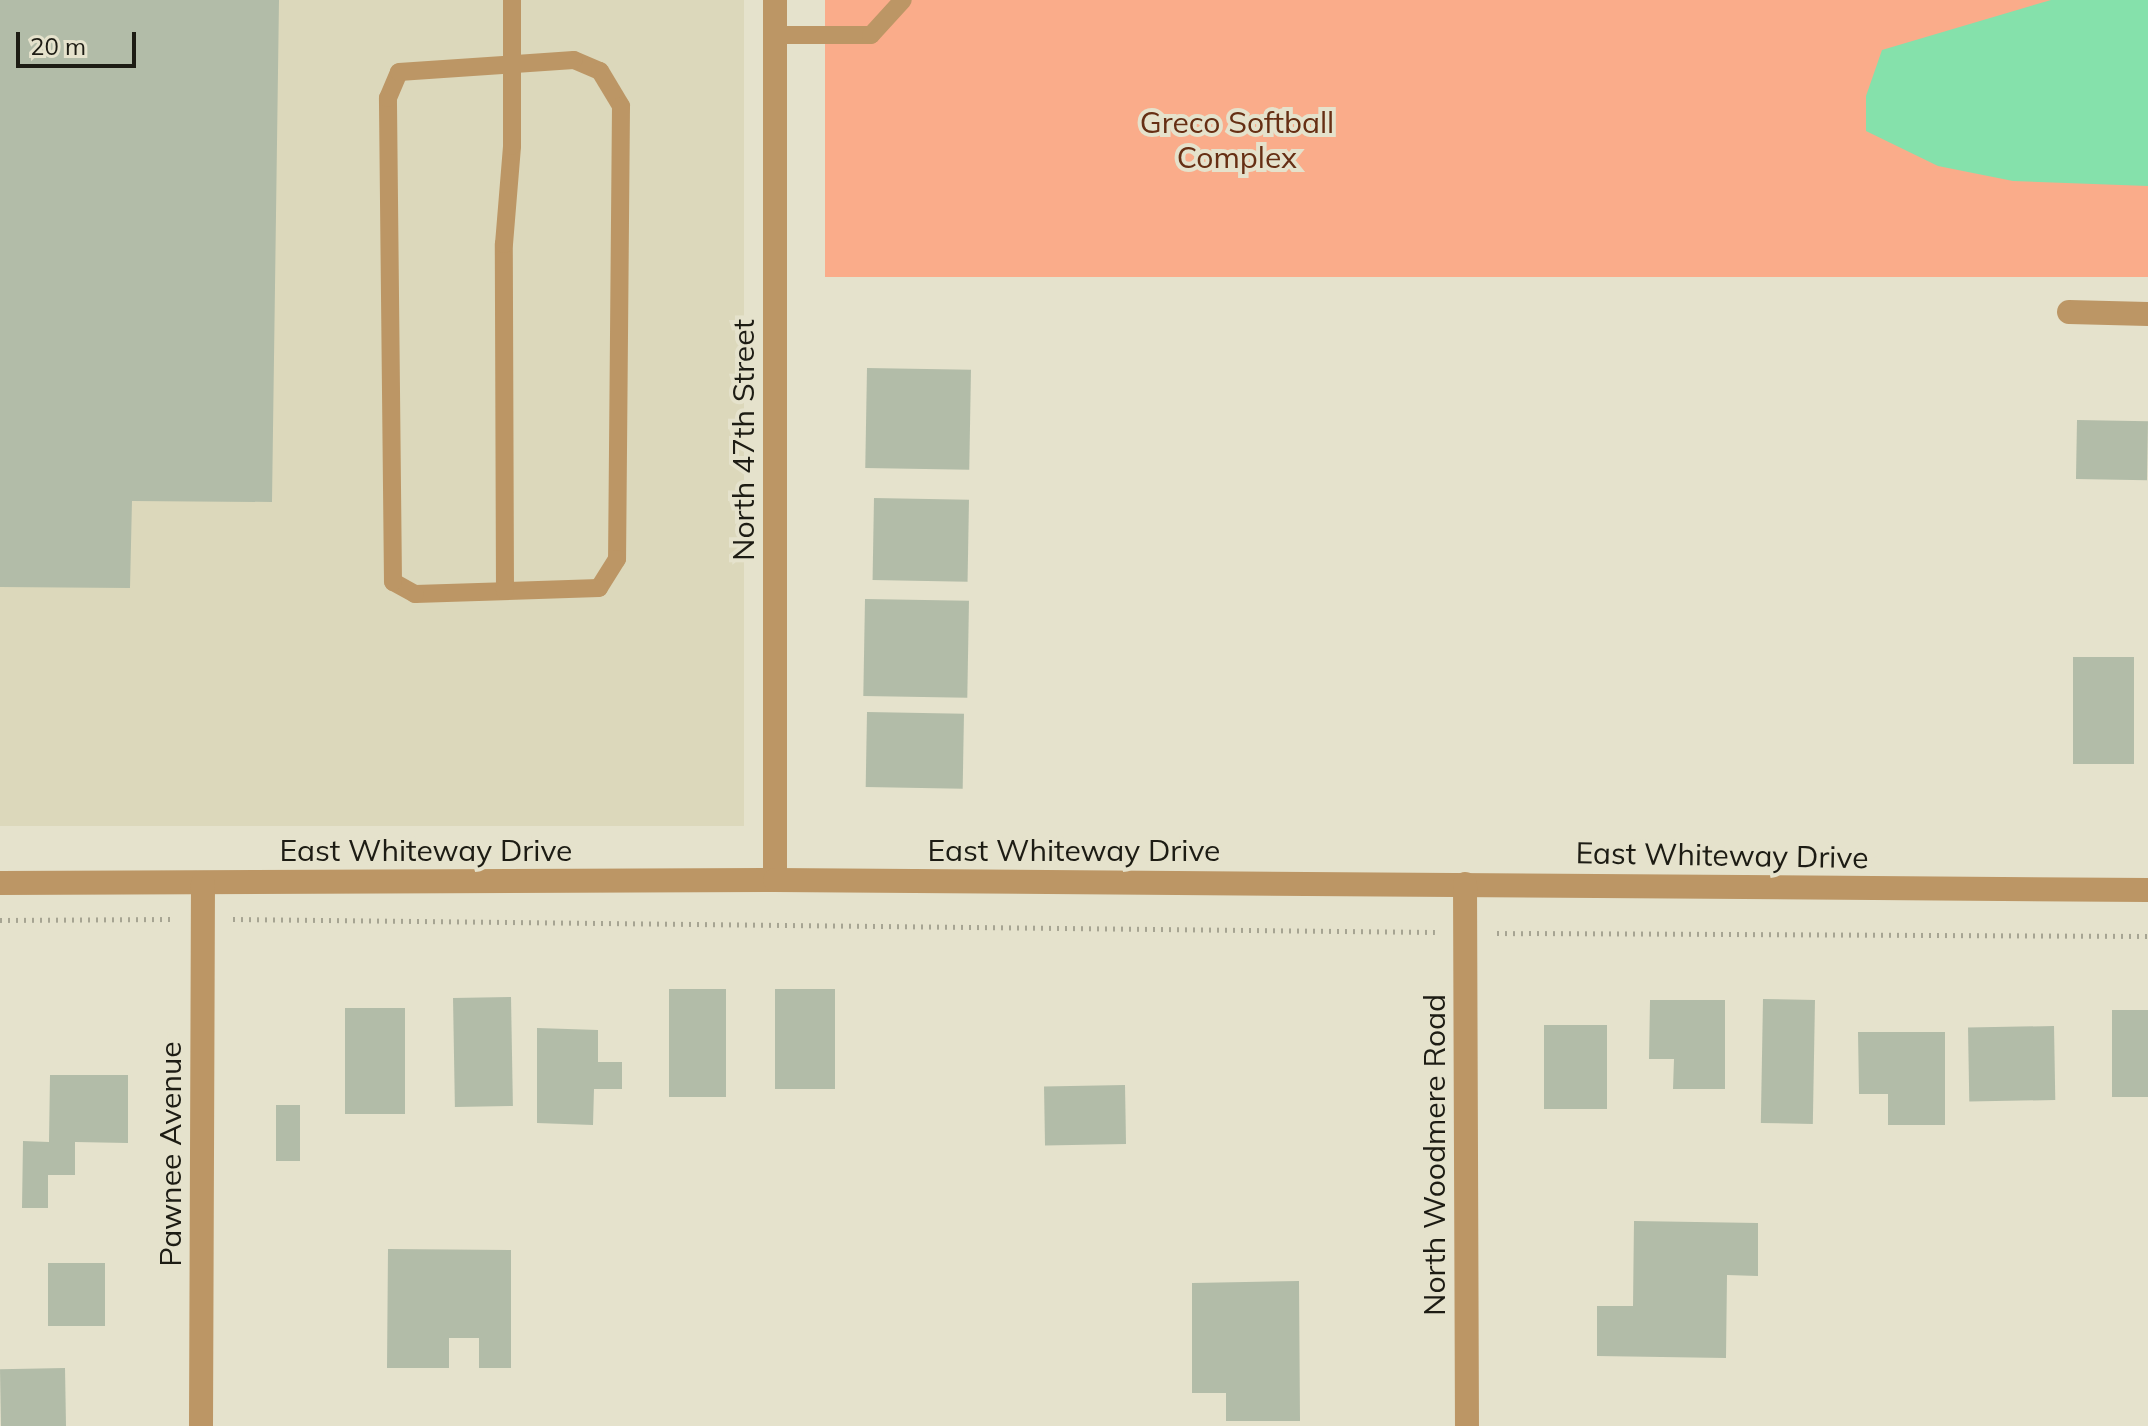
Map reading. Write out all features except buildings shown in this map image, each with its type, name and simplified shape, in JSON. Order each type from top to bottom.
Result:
[{"type":"street","name":"North 47th Street","points":[[775,0],[775,880]]},
{"type":"street","points":[[2069,312],[2148,314]]},
{"type":"street","name":"East Whiteway Drive","points":[[0,883],[775,880],[2148,890]]},
{"type":"street","name":"Pawnee Avenue","points":[[201,1426],[203,883]]},
{"type":"street","name":"North Woodmere Road","points":[[1465,884],[1467,1426]]},
{"type":"lane","points":[[505,591],[504,244],[512,0]]},
{"type":"lane","points":[[775,35],[871,35],[903,0]]},
{"type":"lane","points":[[574,60],[600,71],[621,106],[621,532],[617,559],[599,588],[505,591],[415,594],[393,582],[385,131],[388,98],[399,72],[512,61],[574,60]]},
{"type":"path","points":[[0,920],[203,919],[1465,933],[2148,936]]},
{"type":"shaded area","points":[[0,0],[744,0],[744,826],[0,826]]},
{"type":"shaded area","points":[[2051,0],[2148,0],[2148,186],[2013,181],[1938,166],[1866,131],[1866,96],[1882,50]]},
{"type":"green space","name":"Greco Softball Complex","points":[[825,0],[2148,0],[2148,277],[825,277]]}]
